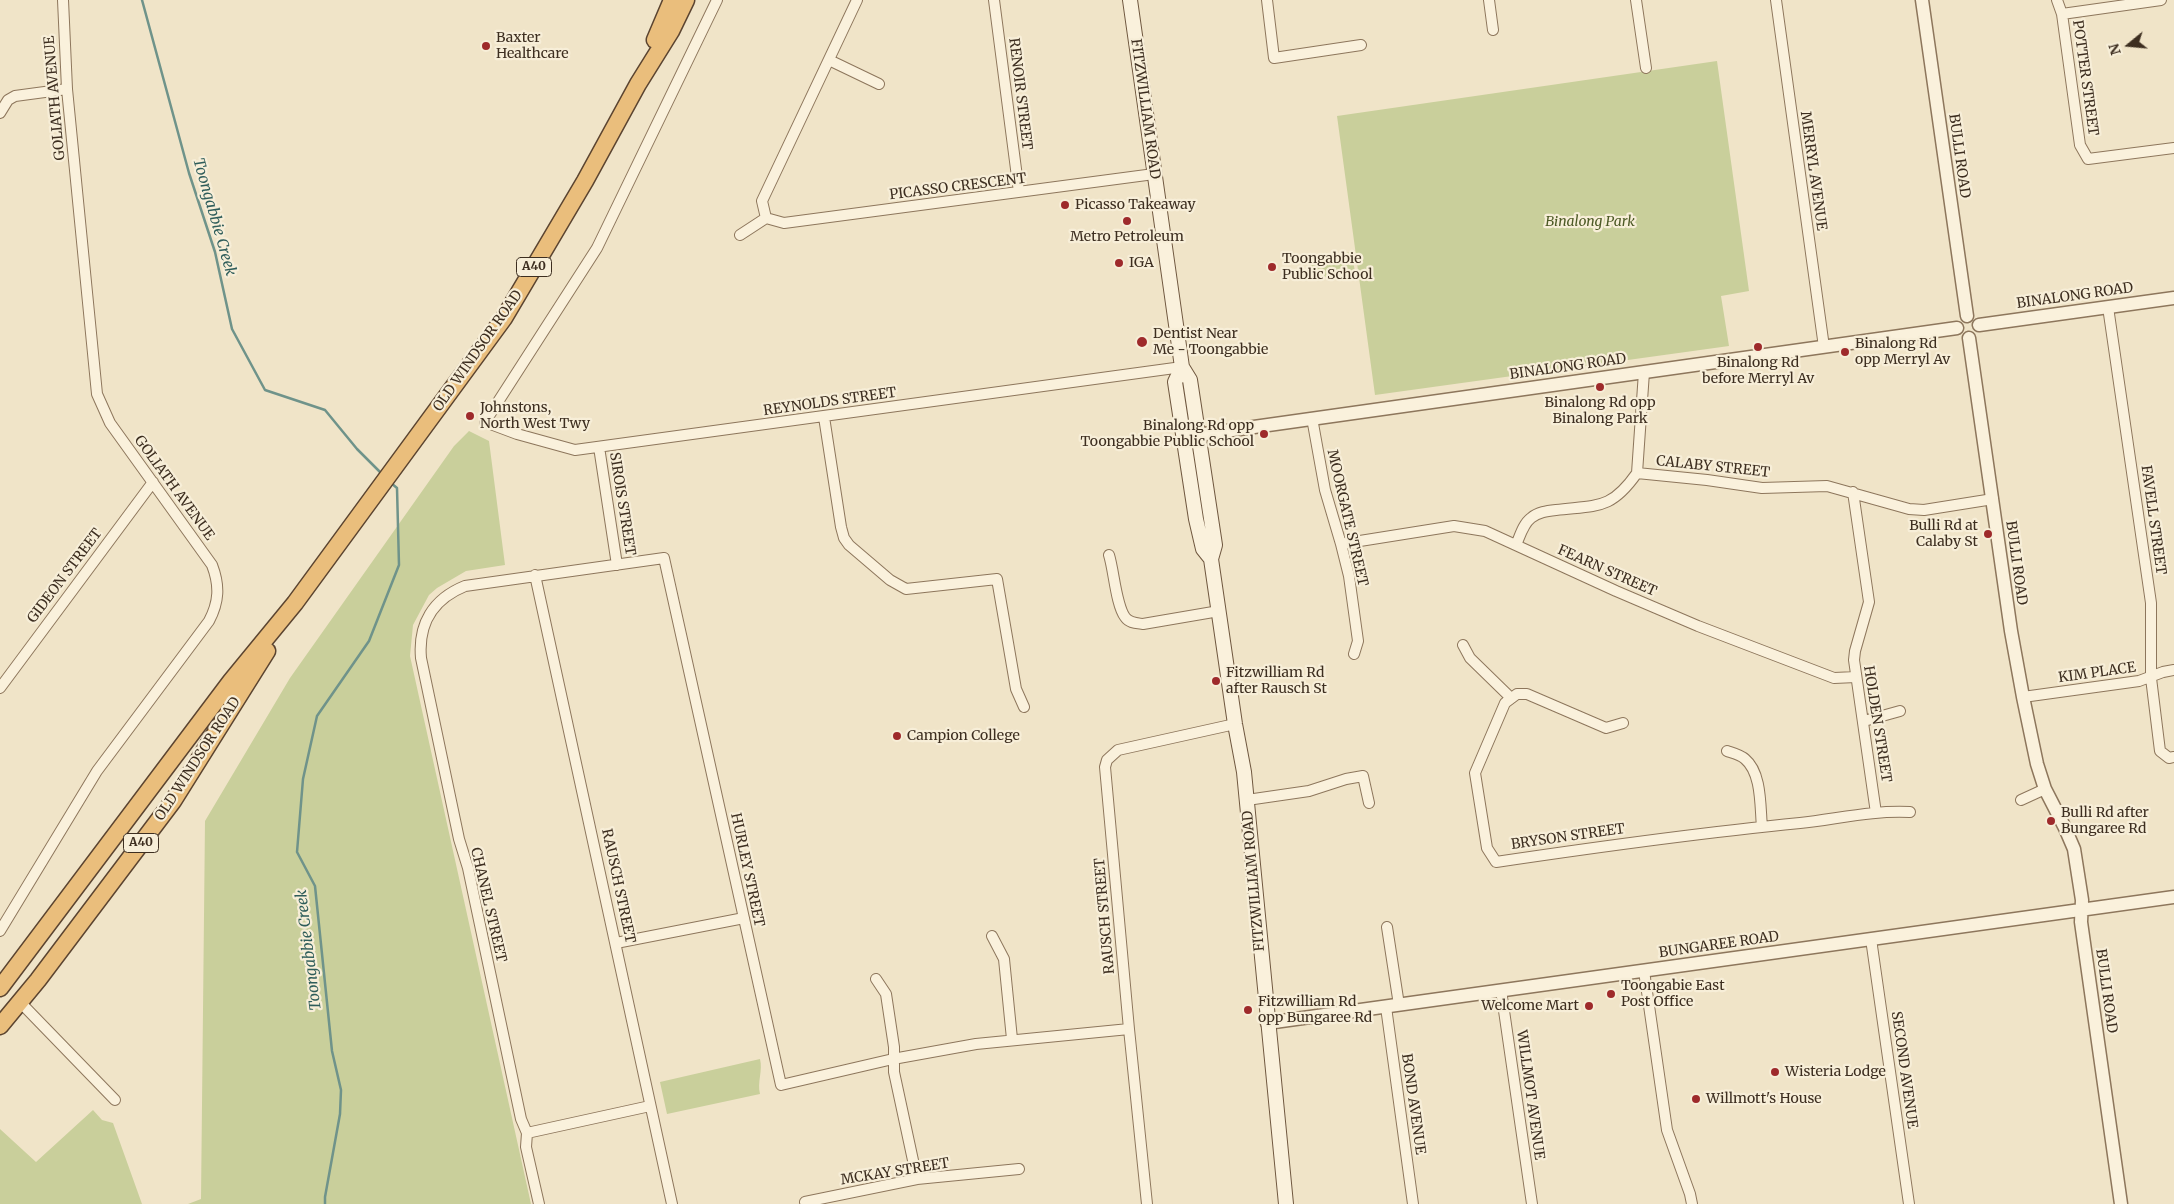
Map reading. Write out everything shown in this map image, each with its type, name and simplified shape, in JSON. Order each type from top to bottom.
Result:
[{"type":"highway","name":"OLD WINDSOR ROAD","points":[[638,84],[672,0]]},
{"type":"highway","name":"OLD WINDSOR ROAD","points":[[0,988],[231,681],[295,603],[504,318],[585,181],[638,84],[670,32],[686,0]]},
{"type":"highway","name":"OLD WINDSOR ROAD","points":[[0,1026],[173,801],[215,737],[295,603]]},
{"type":"main road","name":"FITZWILLIAM ROAD","points":[[1130,0],[1182,367],[1190,380],[1215,545],[1211,559],[1247,800],[1267,1023],[1286,1204]]},
{"type":"main road","name":"FITZWILLIAM ROAD","points":[[1182,367],[1175,382],[1183,437],[1196,519],[1203,549],[1211,559]]},
{"type":"street","name":"GOLIATH AVENUE","points":[[0,931],[97,771],[209,621],[216,608],[218,579],[212,565],[110,423],[97,394],[67,90],[63,0]]},
{"type":"street","name":"REYNOLDS STREET","points":[[717,0],[597,248],[486,422],[517,434],[575,450],[1182,367]]},
{"type":"street","points":[[740,235],[766,218],[762,201],[857,0]]},
{"type":"street","name":"RENOIR STREET","points":[[994,0],[1019,192]]},
{"type":"street","points":[[1267,0],[1274,58],[1361,46]]},
{"type":"street","points":[[1489,0],[1493,30]]},
{"type":"street","points":[[1636,0],[1646,68]]},
{"type":"street","name":"MERRYL AVENUE","points":[[1776,0],[1824,347]]},
{"type":"street","name":"BULLI ROAD","points":[[1922,0],[1967,316]]},
{"type":"street","name":"POTTER STREET","points":[[2057,0],[2062,14],[2080,145],[2088,159],[2174,148]]},
{"type":"street","points":[[2062,14],[2160,0]]},
{"type":"street","points":[[829,60],[879,84]]},
{"type":"street","points":[[0,114],[8,100],[15,96],[67,90]]},
{"type":"street","name":"PICASSO CRESCENT","points":[[766,218],[784,223],[1154,174]]},
{"type":"street","name":"BINALONG ROAD","points":[[1979,325],[2174,298]]},
{"type":"street","name":"FAVELL STREET","points":[[2108,307],[2151,603],[2151,678],[2160,751],[2169,758],[2174,757]]},
{"type":"street","points":[[1967,316],[1975,318],[1979,325],[1976,335],[1969,338],[1960,335],[1957,328],[1961,319],[1967,316]]},
{"type":"street","name":"BINALONG ROAD","points":[[1183,437],[1957,328]]},
{"type":"street","name":"BULLI ROAD","points":[[1969,338],[2010,630],[2023,697],[2037,764],[2045,789],[2072,844],[2082,900],[2081,910],[2121,1204]]},
{"type":"street","points":[[1516,545],[1526,523],[1532,517],[1541,512],[1604,504],[1612,501],[1620,495],[1637,473],[1644,372]]},
{"type":"street","points":[[824,417],[844,538],[849,545],[890,580],[906,589],[997,578],[1016,689],[1024,707]]},
{"type":"street","name":"MOORGATE STREET","points":[[1312,418],[1324,490],[1342,544],[1349,576],[1358,641],[1354,654]]},
{"type":"street","name":"SIROIS STREET","points":[[599,448],[617,565]]},
{"type":"street","name":"CALABY STREET","points":[[1637,473],[1762,488],[1815,486],[1853,492],[1910,509],[1924,510],[1993,499]]},
{"type":"street","name":"GIDEON STREET","points":[[0,688],[153,482]]},
{"type":"street","name":"HOLDEN STREET","points":[[1853,492],[1869,602],[1854,660],[1876,812]]},
{"type":"street","name":"FEARN STREET","points":[[1342,544],[1454,526],[1485,531],[1698,626],[1834,678],[1856,677]]},
{"type":"street","points":[[1109,555],[1114,570],[1120,608],[1126,618],[1133,623],[1143,624],[1219,611]]},
{"type":"street","name":"HURLEY STREET","points":[[430,613],[446,596],[465,586],[664,558],[782,1085],[893,1059],[1012,1039],[1129,1029]]},
{"type":"street","name":"RAUSCH STREET","points":[[535,575],[672,1204]]},
{"type":"street","name":"CHANEL STREET","points":[[430,613],[421,638],[422,658],[459,839],[468,868],[521,1119],[527,1133],[526,1147],[539,1204]]},
{"type":"street","points":[[1463,645],[1470,658],[1510,697],[1517,694],[1527,694],[1606,728],[1623,723]]},
{"type":"street","name":"KIM PLACE","points":[[2023,697],[2140,681],[2174,670]]},
{"type":"street","name":"BRYSON STREET","points":[[1510,697],[1505,703],[1475,773],[1487,848],[1496,862],[1659,838],[1876,812],[1910,812]]},
{"type":"street","points":[[1864,721],[1900,711]]},
{"type":"street","name":"RAUSCH STREET","points":[[1148,1204],[1129,1029],[1106,777],[1107,760],[1118,750],[1235,724]]},
{"type":"street","points":[[1727,751],[1744,758],[1753,768],[1757,783],[1762,827]]},
{"type":"street","points":[[1247,800],[1309,791],[1346,779],[1363,776],[1369,803]]},
{"type":"street","points":[[2021,800],[2045,789]]},
{"type":"street","name":"BUNGAREE ROAD","points":[[1267,1023],[2174,897]]},
{"type":"street","points":[[616,943],[744,918]]},
{"type":"street","points":[[1388,927],[1399,1005]]},
{"type":"street","points":[[992,936],[1004,959],[1012,1039]]},
{"type":"street","name":"SECOND AVENUE","points":[[1872,939],[1909,1204]]},
{"type":"street","points":[[1644,971],[1667,1130],[1692,1204]]},
{"type":"street","points":[[876,979],[886,994],[894,1047],[894,1072],[917,1179]]},
{"type":"street","name":"WILLMOT AVENUE","points":[[1501,990],[1532,1204]]},
{"type":"street","points":[[20,1002],[115,1100]]},
{"type":"street","name":"BOND AVENUE","points":[[1386,1007],[1413,1204]]},
{"type":"street","points":[[527,1133],[650,1106]]},
{"type":"street","name":"MCKAY STREET","points":[[805,1202],[917,1179],[1019,1169]]},
{"type":"green space","name":"Binalong Park","points":[[1717,61],[1749,291],[1721,296],[1729,346],[1375,395],[1337,116]]},
{"type":"green space","points":[[1352,252],[1355,273],[1313,279],[1309,258]]},
{"type":"green space","points":[[469,431],[489,441],[505,565],[466,571],[437,588],[429,595],[413,625],[410,656],[531,1204],[188,1204],[201,1199],[205,821],[290,678],[454,446]]},
{"type":"green space","points":[[760,1059],[760,1094],[667,1114],[660,1082]]},
{"type":"green space","points":[[93,1110],[102,1120],[113,1123],[142,1204],[0,1204],[0,1129],[36,1162]]},
{"type":"waterway","name":"Toongabbie Creek","points":[[142,0],[189,173],[215,252],[232,329],[265,390],[325,410],[357,449],[382,474]]},
{"type":"waterway","name":"Toongabbie Creek","points":[[325,1204],[340,1114],[341,1090],[332,1051],[315,886],[297,852],[303,779],[317,716],[369,641],[399,565],[397,488],[391,483]]},
{"type":"place","name":"Baxter Healthcare","points":[[486,46]]},
{"type":"place","name":"Picasso Takeaway","points":[[1065,205]]},
{"type":"place","name":"Metro Petroleum","points":[[1127,221]]},
{"type":"place","name":"IGA","points":[[1119,263]]},
{"type":"place","name":"Toongabbie Public School","points":[[1272,267]]},
{"type":"place","name":"Dentist Near Me - Toongabbie","points":[[1142,342]]},
{"type":"place","name":"Binalong Rd before Merryl Av","points":[[1758,347]]},
{"type":"place","name":"Binalong Rd opp Merryl Av","points":[[1845,352]]},
{"type":"place","name":"Binalong Rd opp Binalong Park","points":[[1600,387]]},
{"type":"place","name":"Johnstons, North West Twy","points":[[470,416]]},
{"type":"place","name":"Binalong Rd opp Toongabbie Public School","points":[[1264,434]]},
{"type":"place","name":"Bulli Rd at Calaby St","points":[[1988,534]]},
{"type":"place","name":"Fitzwilliam Rd after Rausch St","points":[[1216,681]]},
{"type":"place","name":"Campion College","points":[[897,736]]},
{"type":"place","name":"Bulli Rd after Bungaree Rd","points":[[2051,821]]},
{"type":"place","name":"Toongabie East Post Office","points":[[1611,994]]},
{"type":"place","name":"Welcome Mart","points":[[1589,1006]]},
{"type":"place","name":"Fitzwilliam Rd opp Bungaree Rd","points":[[1248,1010]]},
{"type":"place","name":"Wisteria Lodge","points":[[1775,1072]]},
{"type":"place","name":"Willmott's House","points":[[1696,1099]]}]
